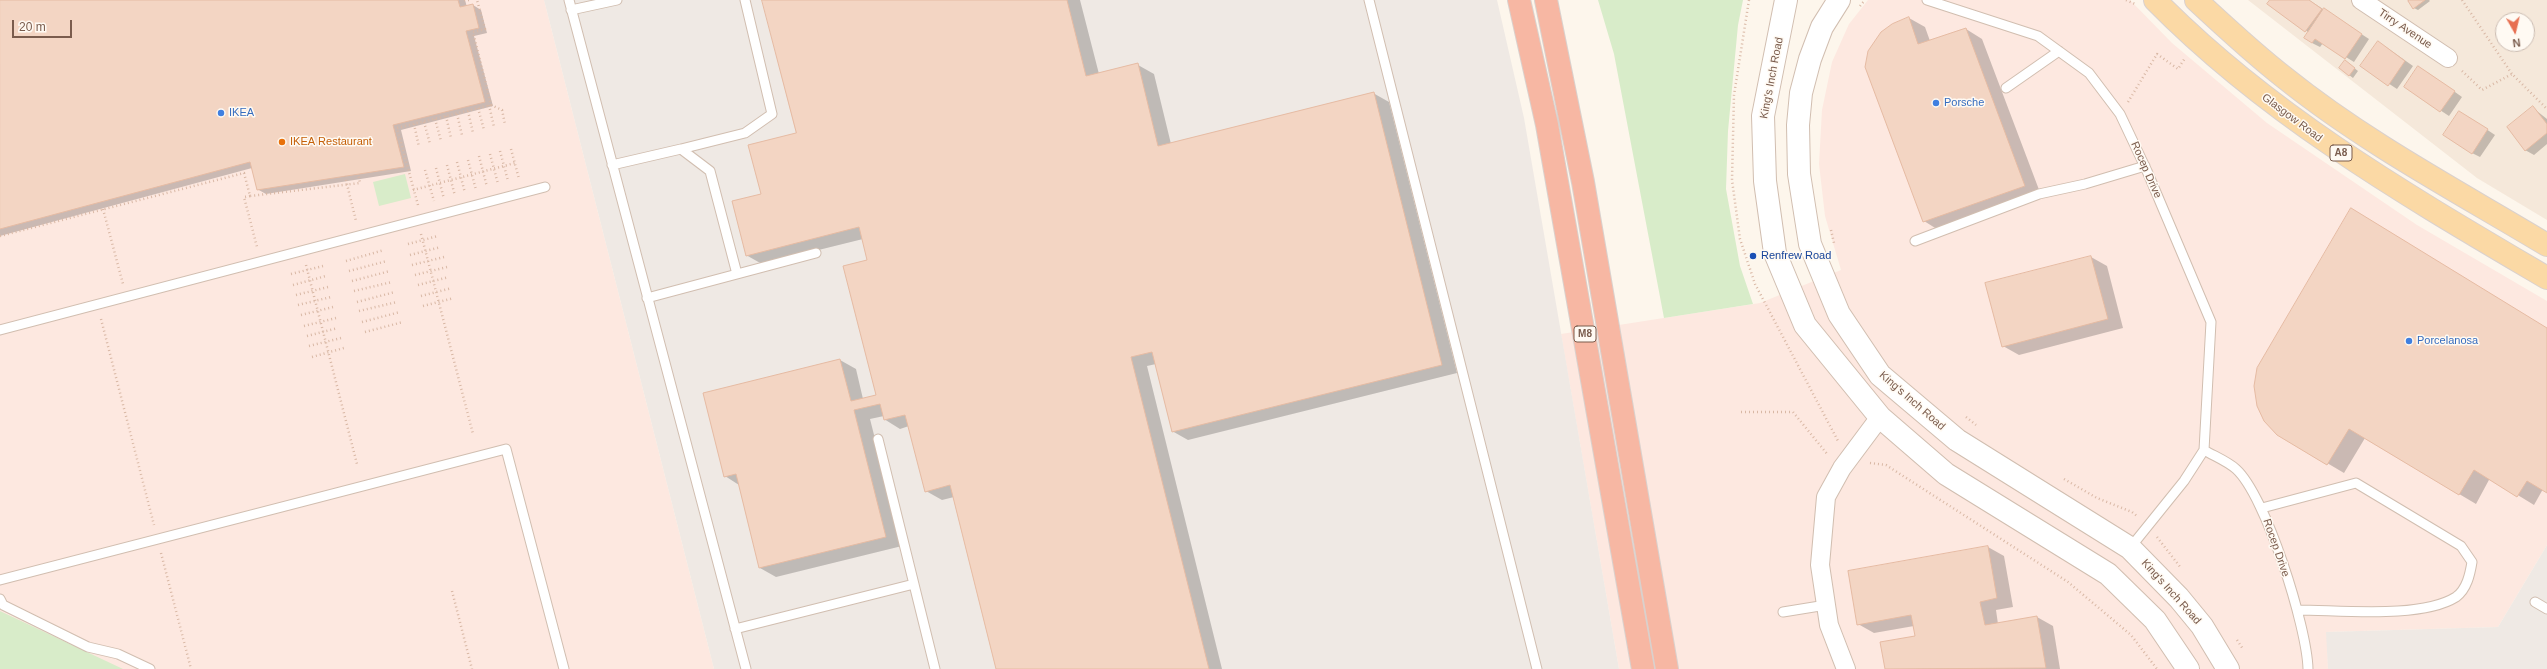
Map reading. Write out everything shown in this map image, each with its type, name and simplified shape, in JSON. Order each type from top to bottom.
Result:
[{"type":"highway","name":"M8","points":[[1519,0],[1548,125],[1643,669]]},
{"type":"highway","name":"M8","points":[[1546,0],[1583,182],[1667,669]]},
{"type":"main road","name":"Glasgow Road","points":[[2155,0],[2195,39],[2252,88],[2335,150],[2547,278]]},
{"type":"main road","points":[[2196,0],[2286,79],[2412,165],[2547,245]]},
{"type":"street","name":"King's Inch Road","points":[[1786,0],[1763,116],[1765,181],[1775,253],[1805,325],[1880,417],[1946,474],[2108,574],[2155,620],[2188,669]]},
{"type":"street","name":"Tirry Avenue","points":[[2361,0],[2448,58]]},
{"type":"street","name":"King's Inch Road","points":[[1848,5],[1822,28],[1810,59],[1801,92],[1798,125],[1799,174],[1810,244],[1838,314],[1880,375],[1957,440],[2130,548],[2179,598],[2202,626],[2228,669]]},
{"type":"street","points":[[1846,669],[1829,625],[1820,565],[1826,497],[1842,468],[1880,417]]},
{"type":"lane","points":[[569,0],[746,669]]},
{"type":"lane","points":[[571,10],[617,0]]},
{"type":"lane","points":[[612,165],[746,133],[772,114],[745,0]]},
{"type":"lane","points":[[1369,0],[1537,669]]},
{"type":"lane","name":"Rocep Drive","points":[[1927,0],[2038,36],[2089,73],[2120,114],[2145,166],[2211,322],[2204,450],[2236,469],[2262,508],[2298,610],[2308,669]]},
{"type":"lane","points":[[2006,88],[2059,51]]},
{"type":"lane","points":[[681,149],[710,171],[737,274]]},
{"type":"lane","points":[[1915,241],[2039,194],[2085,184],[2145,166]]},
{"type":"lane","points":[[0,330],[544,187]]},
{"type":"lane","points":[[647,298],[816,253]]},
{"type":"lane","points":[[878,439],[935,669]]},
{"type":"lane","points":[[0,580],[506,449],[564,669]]},
{"type":"lane","points":[[2130,548],[2204,450]]},
{"type":"lane","points":[[2262,508],[2356,482],[2461,546],[2472,562],[2469,580],[2457,596],[2434,607],[2410,610],[2298,610]]},
{"type":"lane","points":[[735,629],[914,584]]},
{"type":"lane","points":[[0,599],[3,605],[88,647],[118,654],[150,669]]},
{"type":"lane","points":[[2534,602],[2547,609]]},
{"type":"lane","points":[[1783,612],[1826,605]]},
{"type":"path","points":[[464,0],[469,0]]},
{"type":"path","points":[[477,0],[485,29],[473,32],[494,127]]},
{"type":"path","points":[[1848,5],[1865,0]]},
{"type":"path","points":[[2462,0],[2512,74],[2547,109]]},
{"type":"path","points":[[2120,114],[2157,54],[2178,69],[2195,39]]},
{"type":"path","points":[[2448,58],[2482,90],[2512,74]]},
{"type":"path","points":[[473,434],[414,208],[418,208],[397,128],[490,105],[502,110],[505,124]]},
{"type":"path","points":[[478,108],[484,130]]},
{"type":"path","points":[[468,111],[473,133]]},
{"type":"path","points":[[457,114],[462,136]]},
{"type":"path","points":[[446,116],[451,138]]},
{"type":"path","points":[[435,119],[440,141]]},
{"type":"path","points":[[424,122],[430,144]]},
{"type":"path","points":[[414,124],[419,147]]},
{"type":"path","points":[[511,148],[519,179]]},
{"type":"path","points":[[500,151],[508,181]]},
{"type":"path","points":[[490,154],[498,184]]},
{"type":"path","points":[[479,156],[487,187]]},
{"type":"path","points":[[468,160],[476,190]]},
{"type":"path","points":[[457,162],[466,193]]},
{"type":"path","points":[[413,190],[515,163]]},
{"type":"path","points":[[447,165],[455,196]]},
{"type":"path","points":[[436,168],[444,198]]},
{"type":"path","points":[[425,170],[434,201]]},
{"type":"path","points":[[0,236],[103,208],[244,173],[250,196]]},
{"type":"path","points":[[258,250],[244,197],[360,183],[358,174]]},
{"type":"path","points":[[345,176],[357,224]]},
{"type":"path","points":[[103,208],[123,285]]},
{"type":"path","points":[[349,226],[364,222]]},
{"type":"path","points":[[1829,223],[1834,245]]},
{"type":"path","points":[[408,244],[438,236]]},
{"type":"path","points":[[410,255],[441,247]]},
{"type":"path","points":[[346,260],[384,250]]},
{"type":"path","points":[[302,251],[357,464]]},
{"type":"path","points":[[412,265],[444,257]]},
{"type":"path","points":[[349,271],[387,261]]},
{"type":"path","points":[[291,274],[323,266]]},
{"type":"path","points":[[415,276],[447,267]]},
{"type":"path","points":[[352,281],[390,271]]},
{"type":"path","points":[[293,285],[326,276]]},
{"type":"path","points":[[418,285],[450,277]]},
{"type":"path","points":[[354,292],[392,282]]},
{"type":"path","points":[[296,295],[328,287]]},
{"type":"path","points":[[421,296],[452,288]]},
{"type":"path","points":[[357,302],[395,292]]},
{"type":"path","points":[[298,305],[331,297]]},
{"type":"path","points":[[423,306],[454,298]]},
{"type":"path","points":[[359,311],[397,302]]},
{"type":"path","points":[[97,304],[191,669]]},
{"type":"path","points":[[301,316],[333,307]]},
{"type":"path","points":[[362,322],[400,312]]},
{"type":"path","points":[[304,326],[336,318]]},
{"type":"path","points":[[365,332],[403,322]]},
{"type":"path","points":[[307,336],[338,328]]},
{"type":"path","points":[[309,346],[341,338]]},
{"type":"path","points":[[312,356],[344,348]]},
{"type":"path","points":[[1960,414],[1979,427]]},
{"type":"path","points":[[2057,476],[2097,498],[2132,512],[2148,526],[2182,569]]},
{"type":"path","points":[[452,591],[472,669]]},
{"type":"path","points":[[2131,635],[2157,669]]},
{"type":"path","points":[[2236,638],[2245,657]]},
{"type":"shaded area","points":[[0,0],[544,0],[714,669],[0,669]]},
{"type":"shaded area","points":[[544,0],[1497,0],[1524,118],[1619,669],[714,669]]},
{"type":"shaded area","points":[[1868,0],[2130,0],[2172,43],[2267,123],[2417,225],[2547,301],[2547,545],[2498,627],[2327,632],[2328,669],[1619,669],[1561,334],[1760,303],[1841,270],[1825,216],[1819,164],[1822,110],[1832,62],[1849,24]]},
{"type":"shaded area","points":[[2248,0],[2547,0],[2547,220],[2477,178]]},
{"type":"shaded area","points":[[2547,545],[2547,669],[2328,669],[2326,632],[2498,627]]},
{"type":"green space","points":[[1598,0],[1743,0],[1738,25],[1728,131],[1726,189],[1740,266],[1753,304],[1664,318],[1614,54]]},
{"type":"green space","points":[[405,174],[411,198],[379,206],[373,182]]},
{"type":"green space","points":[[0,611],[123,669],[0,669]]},
{"type":"building","name":"IKEA","points":[[0,0],[458,0],[460,7],[473,4],[479,28],[466,31],[485,102],[393,125],[404,167],[257,190],[250,162],[0,229]]},
{"type":"building","points":[[762,0],[1067,0],[1086,76],[1138,63],[1158,146],[1374,92],[1442,365],[1172,432],[1152,352],[1131,357],[1209,669],[996,669],[950,485],[925,492],[905,415],[884,420],[880,404],[854,410],[886,537],[759,568],[736,474],[724,477],[703,393],[840,359],[851,401],[876,395],[843,266],[867,260],[859,227],[746,256],[732,201],[761,194],[748,145],[796,133]]},
{"type":"building","points":[[2270,0],[2309,0],[2322,9],[2305,32],[2267,4]]},
{"type":"building","points":[[2425,0],[2413,9],[2408,1]]},
{"type":"building","points":[[2324,8],[2362,34],[2345,59],[2315,39],[2312,43],[2304,38]]},
{"type":"building","name":"Porsche","points":[[1909,17],[1918,44],[1966,28],[2025,186],[1923,222],[1865,67],[1868,51],[1881,32],[1892,24]]},
{"type":"building","points":[[2378,41],[2405,61],[2388,86],[2360,66]]},
{"type":"building","points":[[2345,60],[2355,68],[2349,76],[2339,68]]},
{"type":"building","points":[[2418,66],[2455,91],[2440,112],[2404,87]]},
{"type":"building","points":[[2533,106],[2547,124],[2547,133],[2525,151],[2507,127]]},
{"type":"building","points":[[2459,111],[2488,129],[2472,154],[2443,135]]},
{"type":"building","name":"Porcelanosa","points":[[2351,208],[2547,328],[2547,493],[2527,481],[2517,497],[2474,470],[2459,495],[2349,429],[2327,465],[2277,435],[2264,421],[2257,406],[2254,386],[2257,368]]},
{"type":"building","points":[[2091,256],[2108,319],[2002,347],[1985,283]]},
{"type":"building","points":[[1988,546],[1997,598],[1980,602],[1985,625],[2037,616],[2046,668],[1885,669],[1880,642],[1915,636],[1911,615],[1857,625],[1848,571]]},
{"type":"place","name":"Porsche","points":[[1936,103]]},
{"type":"place","name":"IKEA","points":[[221,113]]},
{"type":"place","name":"IKEA Restaurant","points":[[282,142]]},
{"type":"place","name":"Renfrew Road","points":[[1753,256]]},
{"type":"place","name":"Porcelanosa","points":[[2409,341]]}]
